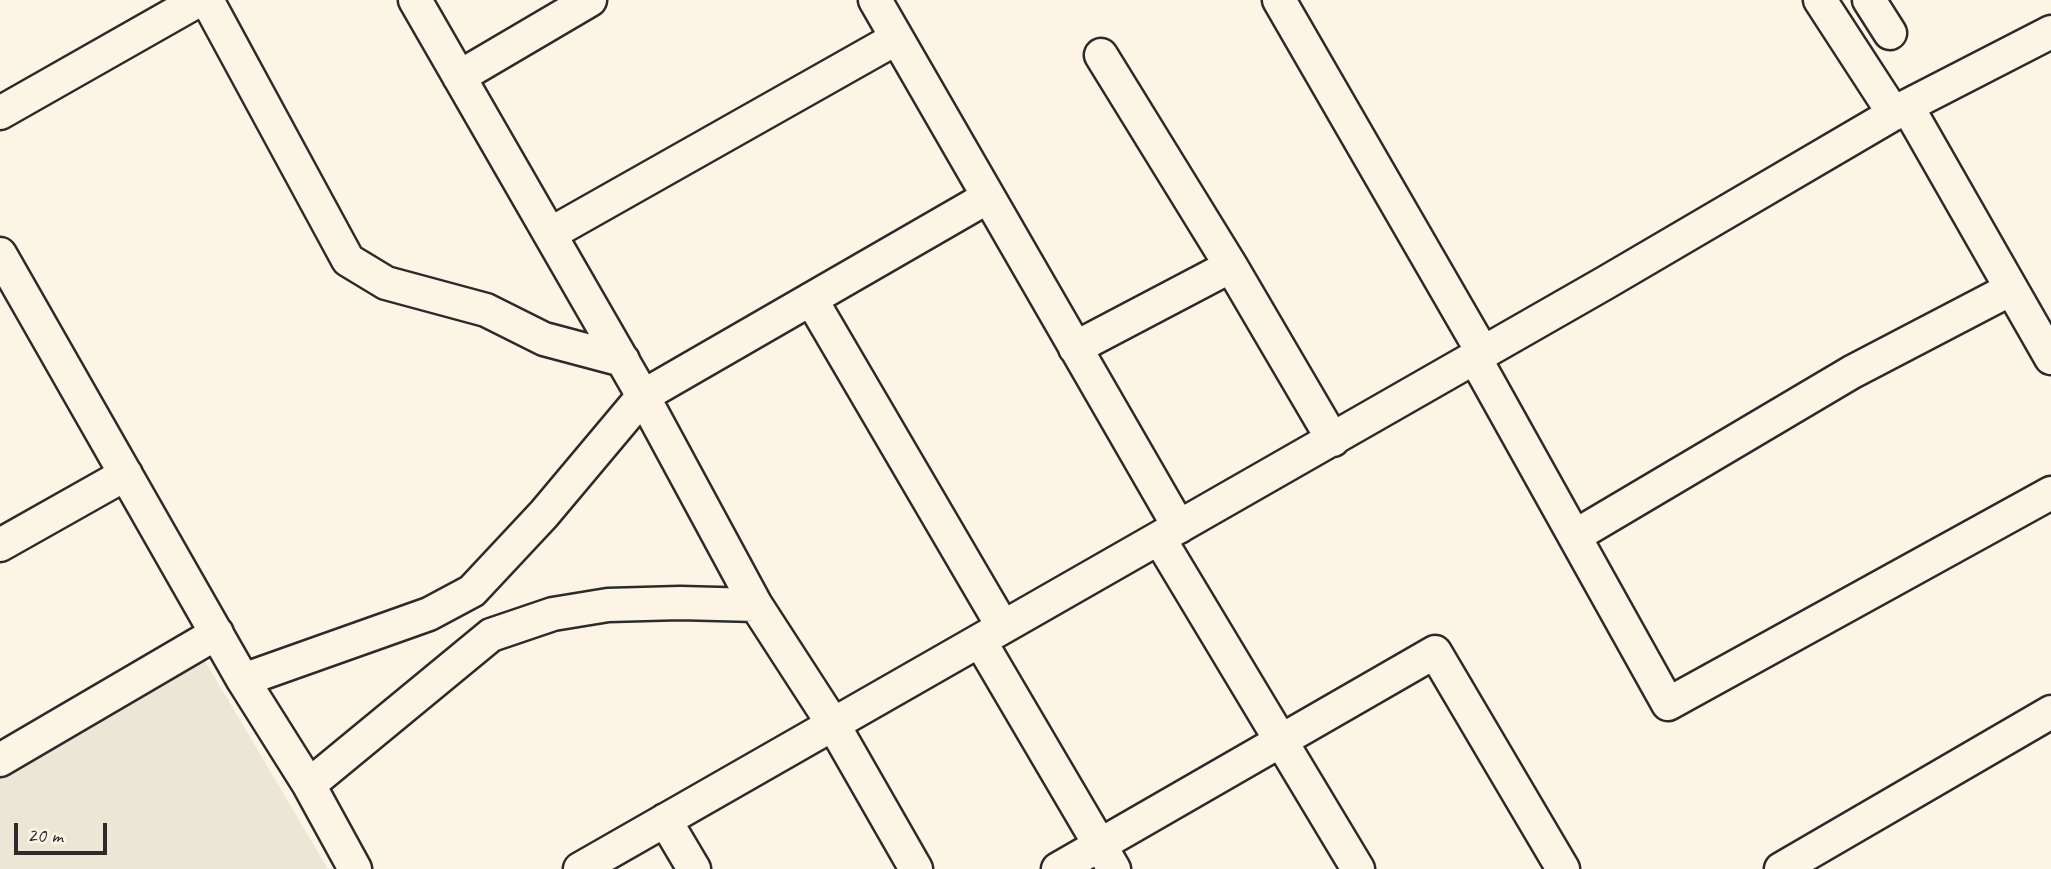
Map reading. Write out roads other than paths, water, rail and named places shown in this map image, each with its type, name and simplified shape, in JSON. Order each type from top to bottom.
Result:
[{"type":"street","points":[[0,113],[199,0]]},
{"type":"street","points":[[207,0],[348,260],[386,283],[486,310],[544,339],[623,360]]},
{"type":"street","points":[[415,0],[623,360],[756,605],[833,724],[916,869]]},
{"type":"street","points":[[459,77],[590,0]]},
{"type":"street","points":[[875,0],[1075,348],[1169,532],[1281,740],[1358,869]]},
{"type":"street","points":[[1820,0],[1901,110],[2051,358]]},
{"type":"street","points":[[1869,0],[1890,33]]},
{"type":"street","points":[[1283,1],[1668,704],[2051,493]]},
{"type":"street","points":[[580,869],[1332,440],[1901,110],[2051,32]]},
{"type":"street","points":[[550,234],[897,38]]},
{"type":"street","points":[[1101,55],[1231,266],[1332,440]]},
{"type":"street","points":[[243,680],[429,614],[472,591],[544,514],[643,396],[988,197]]},
{"type":"street","points":[[0,254],[243,680],[309,785],[355,869]]},
{"type":"street","points":[[1075,348],[1231,266]]},
{"type":"street","points":[[1575,536],[1852,372],[2011,289]]},
{"type":"street","points":[[810,299],[991,634],[1107,857]]},
{"type":"street","points":[[0,545],[126,474]]},
{"type":"street","points":[[472,591],[491,635]]},
{"type":"street","points":[[309,785],[491,635],[553,614],[608,606],[680,603],[756,605]]},
{"type":"street","points":[[0,760],[217,633]]},
{"type":"street","points":[[1058,869],[1107,857],[1281,740],[1435,652],[1563,869]]},
{"type":"street","points":[[1781,869],[2051,712]]},
{"type":"street","points":[[665,820],[694,869]]}]
